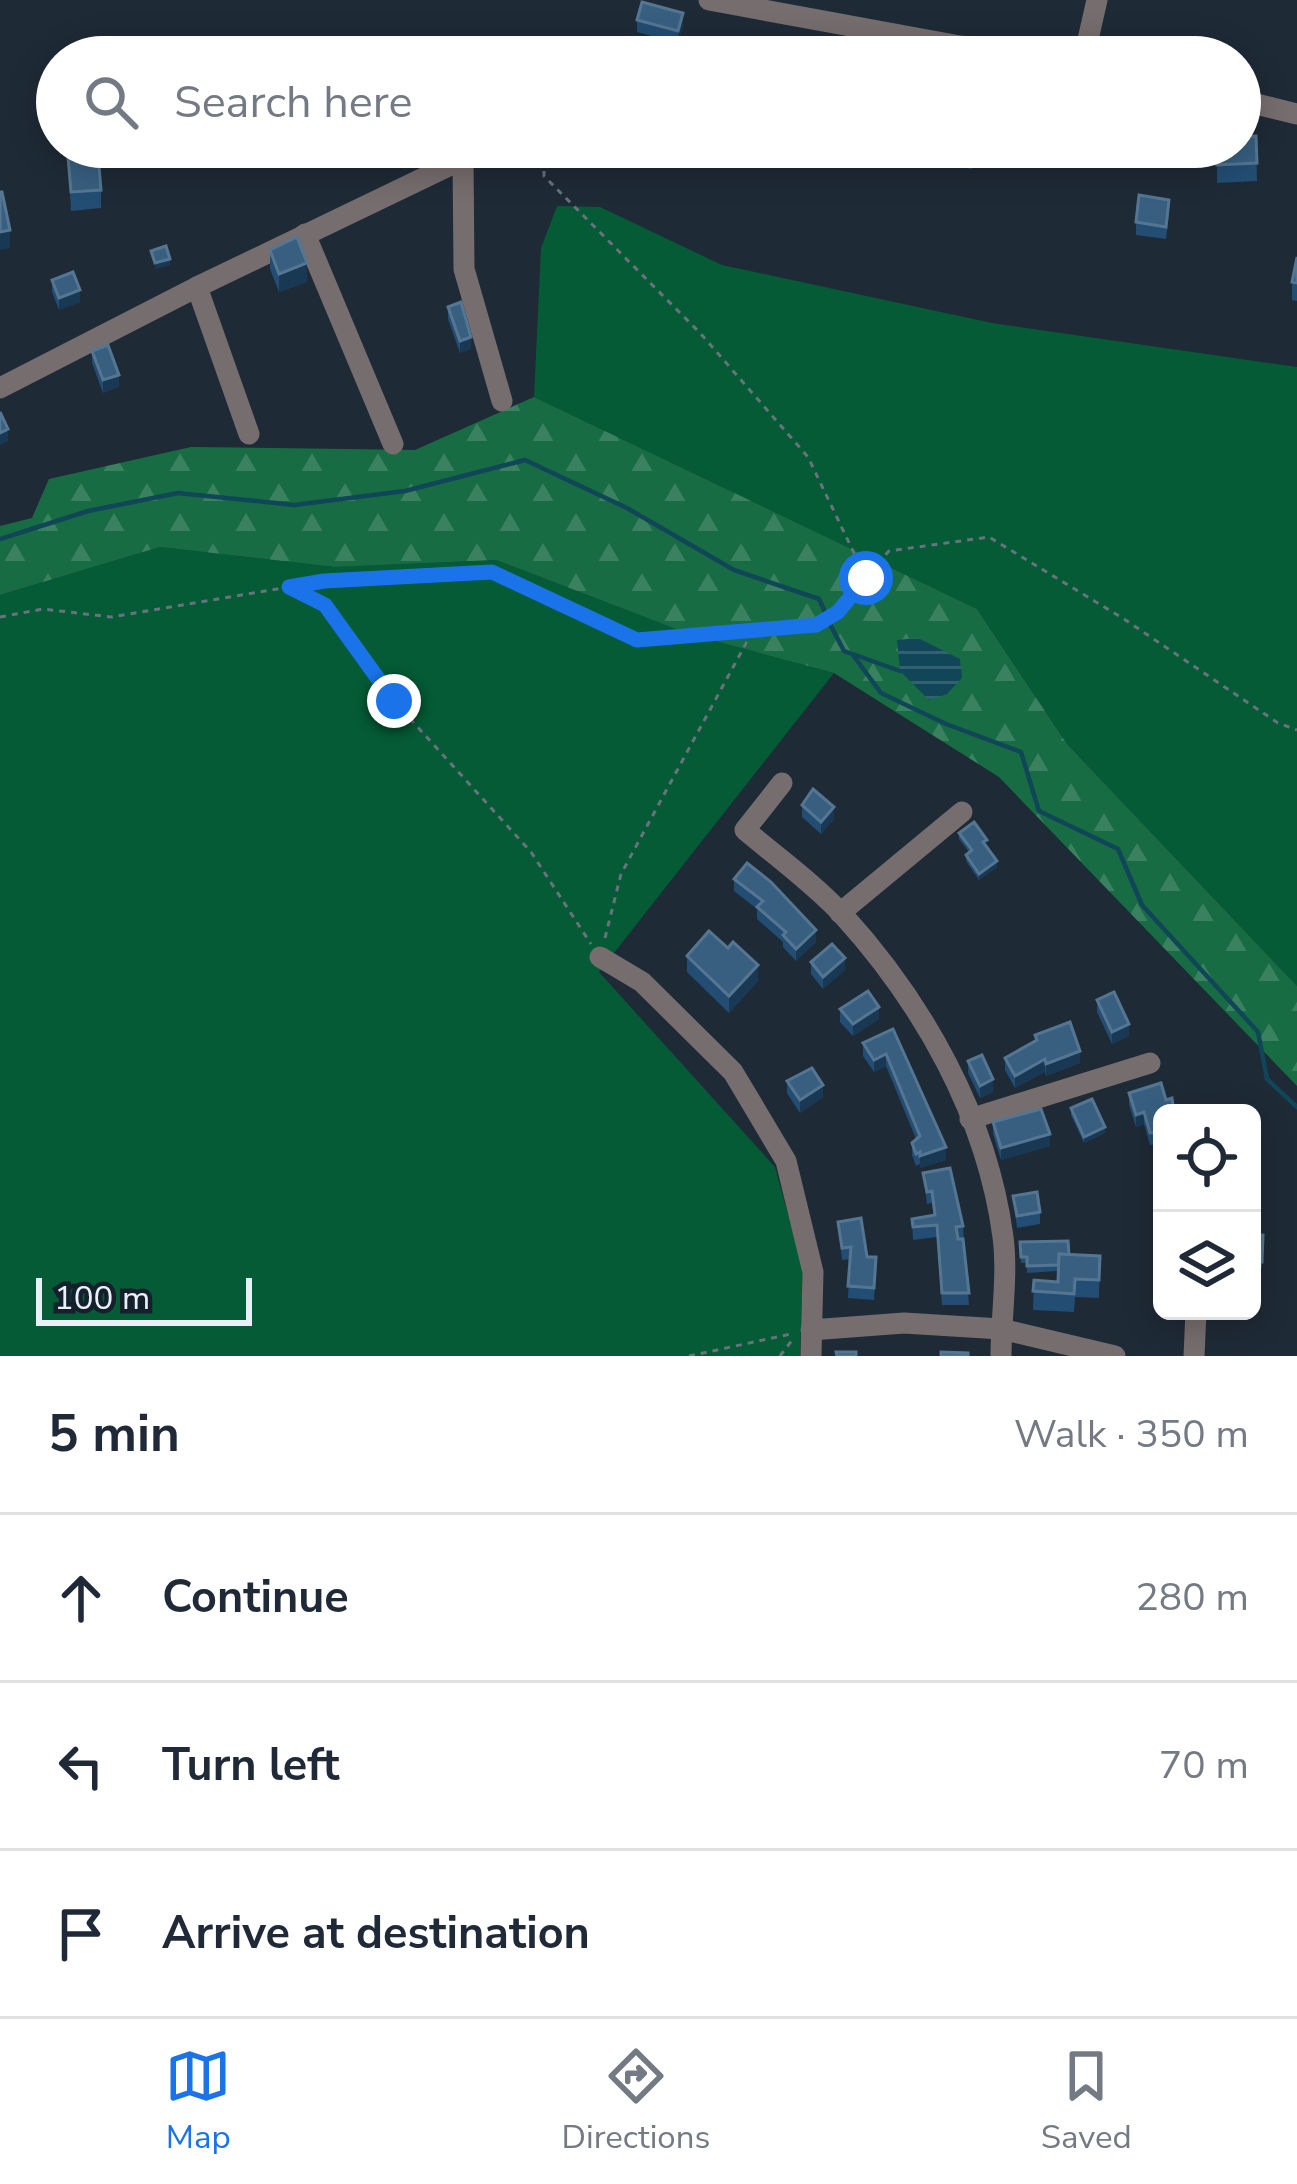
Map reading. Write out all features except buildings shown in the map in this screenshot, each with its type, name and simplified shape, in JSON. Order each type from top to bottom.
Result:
[{"type":"street","points":[[709,0],[905,36]]},
{"type":"street","points":[[1088,36],[1096,0]]},
{"type":"street","points":[[1261,105],[1297,114]]},
{"type":"street","points":[[0,388],[445,168]]},
{"type":"street","points":[[464,168],[464,269],[502,401]]},
{"type":"street","points":[[305,234],[393,444]]},
{"type":"street","points":[[197,287],[249,434]]},
{"type":"street","points":[[782,783],[745,830],[840,913],[921,1014],[970,1119],[990,1174],[1004,1241],[1001,1356]]},
{"type":"street","points":[[840,913],[962,812]]},
{"type":"street","points":[[599,957],[641,982],[733,1072],[786,1160],[813,1272],[811,1356]]},
{"type":"street","points":[[970,1119],[1150,1064]]},
{"type":"street","points":[[1194,1356],[1196,1320]]},
{"type":"street","points":[[811,1330],[904,1323],[1001,1329],[1115,1356]]},
{"type":"path","points":[[544,168],[544,176],[701,334],[808,457],[866,578]]},
{"type":"path","points":[[0,617],[44,608],[111,617],[324,581],[492,572],[637,640],[752,633],[816,625],[838,612],[890,551],[989,537],[1124,620],[1278,724],[1297,730]]},
{"type":"path","points":[[289,587],[325,605],[394,701],[531,852],[599,957]]},
{"type":"path","points":[[599,957],[621,874],[752,633]]},
{"type":"path","points":[[688,1356],[798,1332],[779,1356]]},
{"type":"green space","points":[[557,206],[600,207],[722,265],[992,323],[1297,367],[1297,986],[1067,744],[977,609],[534,397],[541,248]]},
{"type":"green space","points":[[534,397],[977,609],[1067,744],[1297,986],[1297,1086],[999,777],[834,673],[689,634],[496,560],[335,567],[160,547],[0,595],[0,526],[32,518],[49,479],[191,447],[415,450]]},
{"type":"green space","points":[[160,547],[335,567],[496,560],[689,634],[834,673],[599,972],[775,1167],[803,1269],[800,1356],[0,1356],[0,595]]},
{"type":"water","points":[[918,638],[960,659],[962,678],[947,694],[929,700],[900,671],[897,640]]},
{"type":"waterway","points":[[0,539],[88,511],[178,493],[294,505],[405,491],[525,460],[627,508],[734,570],[819,599],[826,614]]},
{"type":"waterway","points":[[831,626],[844,651],[900,671]]},
{"type":"waterway","points":[[853,655],[881,693],[1021,752],[1039,811],[1118,849],[1142,905],[1258,1032],[1267,1079],[1297,1107]]},
{"type":"route","points":[[394,701],[325,605],[289,587],[492,572],[637,640],[816,625],[838,612],[866,578]]}]
